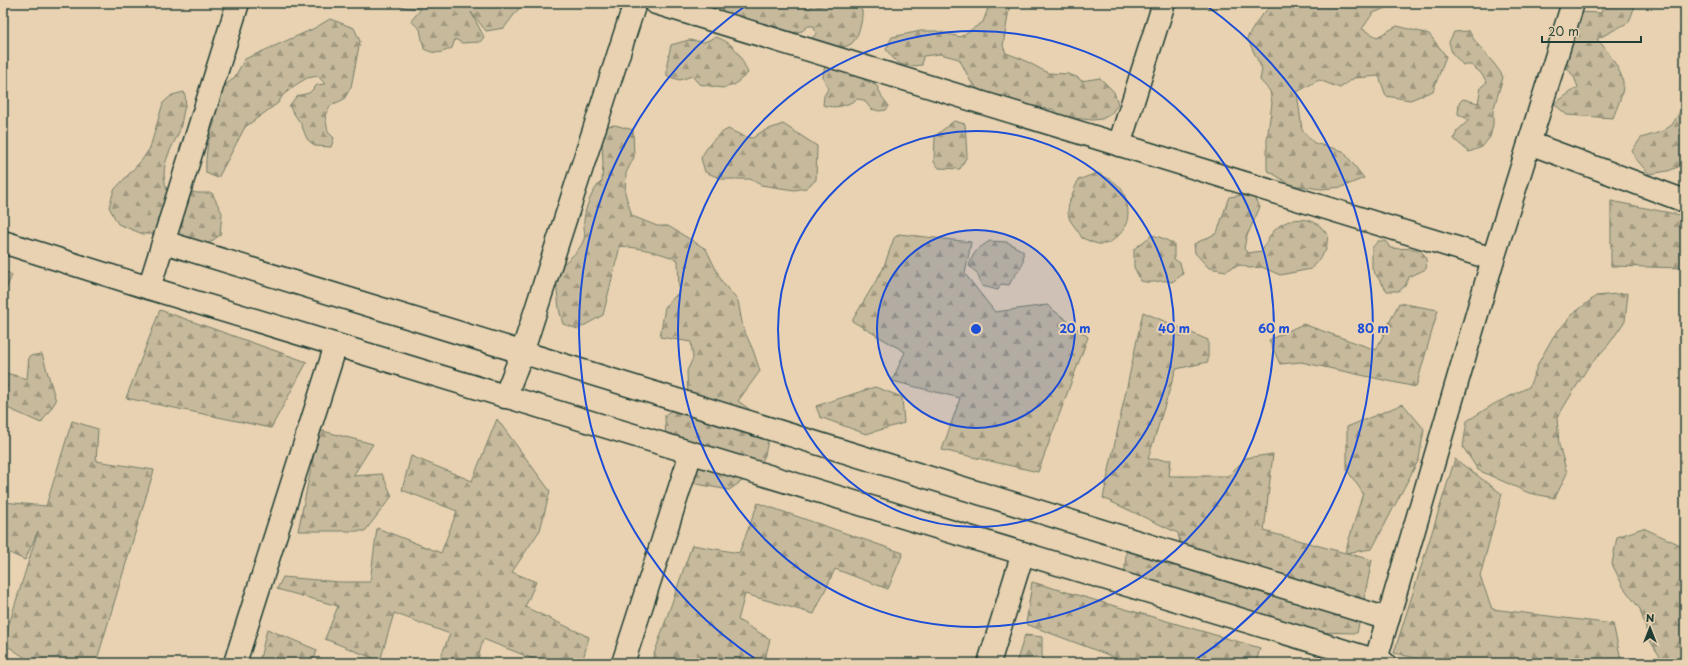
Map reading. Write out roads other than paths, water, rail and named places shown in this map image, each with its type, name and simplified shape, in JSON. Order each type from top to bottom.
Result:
[{"type":"street","points":[[149,288],[238,3]]},
{"type":"street","points":[[505,397],[522,353],[635,3]]},
{"type":"street","points":[[656,3],[1493,259]]},
{"type":"street","points":[[1119,144],[1164,3]]},
{"type":"street","points":[[3,242],[505,397],[1378,662],[1388,619],[1493,259],[1573,3]]},
{"type":"street","points":[[1529,143],[1685,201]]},
{"type":"street","points":[[164,242],[1388,619]]},
{"type":"street","points":[[235,663],[336,345]]},
{"type":"street","points":[[623,663],[691,453]]},
{"type":"street","points":[[989,663],[1023,553]]}]
